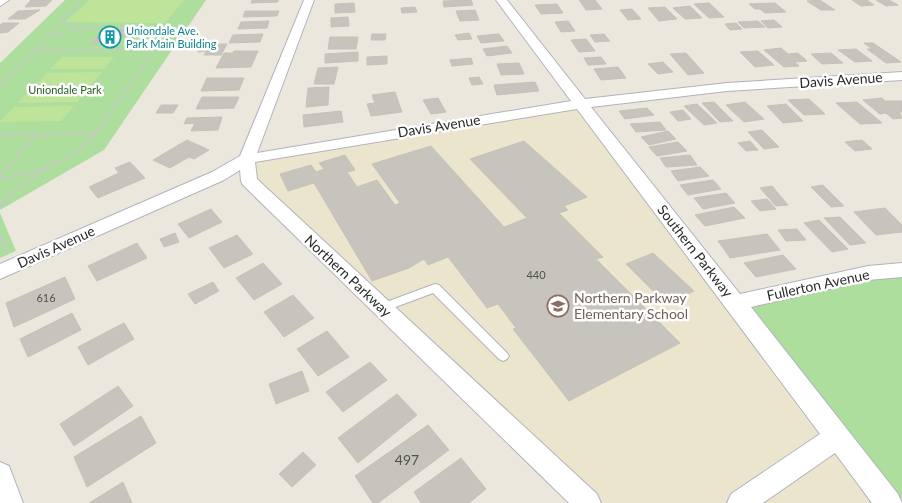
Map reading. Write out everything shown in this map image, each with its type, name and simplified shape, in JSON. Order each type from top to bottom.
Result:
[{"type":"street","points":[[0,3],[4,0]]},
{"type":"street","points":[[247,159],[309,0]]},
{"type":"street","name":"Southern Parkway","points":[[501,0],[889,503]]},
{"type":"street","name":"Davis Avenue","points":[[0,272],[218,176],[247,159],[454,123],[705,89],[902,76]]},
{"type":"street","name":"Northern Parkway","points":[[247,159],[249,181],[259,192],[588,503]]},
{"type":"street","name":"Fullerton Avenue","points":[[735,303],[868,274],[902,270]]},
{"type":"street","points":[[740,503],[838,436]]},
{"type":"street","points":[[0,475],[10,503]]},
{"type":"lane","points":[[382,308],[435,288],[503,356]]},
{"type":"path","points":[[0,84],[49,38],[60,22],[82,0]]},
{"type":"path","points":[[0,206],[9,195],[44,169],[73,154],[95,134],[162,38],[160,32],[153,28],[81,28],[60,22]]},
{"type":"path","points":[[49,38],[81,28]]},
{"type":"path","points":[[35,51],[155,49]]},
{"type":"path","points":[[0,135],[95,134]]},
{"type":"path","points":[[0,178],[36,135]]},
{"type":"path","points":[[0,178],[44,169]]},
{"type":"shaded area","name":"Northern Parkway Elementary School","points":[[581,105],[890,503],[588,503],[259,192],[247,159]]},
{"type":"green space","name":"Uniondale Park","points":[[65,0],[206,0],[104,150],[0,210],[0,63]]},
{"type":"green space","points":[[90,0],[184,0],[165,23],[65,22]]},
{"type":"green space","points":[[62,57],[114,57],[104,69],[50,69]]},
{"type":"green space","points":[[102,72],[91,85],[35,86],[47,73]]},
{"type":"green space","points":[[31,89],[88,89],[77,102],[18,103]]},
{"type":"green space","points":[[74,106],[61,121],[0,122],[14,107]]},
{"type":"green space","points":[[0,213],[16,251],[0,258]]},
{"type":"green space","points":[[902,270],[902,503],[735,303]]},
{"type":"building","points":[[31,0],[52,0],[46,6],[25,7]]},
{"type":"building","points":[[252,0],[278,0],[278,2],[251,3]]},
{"type":"building","points":[[471,0],[473,5],[444,7],[443,1]]},
{"type":"building","points":[[579,0],[595,0],[602,9],[586,10]]},
{"type":"building","points":[[820,0],[835,10],[821,10],[807,1]]},
{"type":"building","points":[[852,0],[867,0],[874,5],[861,6]]},
{"type":"building","points":[[876,0],[889,0],[898,5],[886,6]]},
{"type":"building","points":[[354,3],[355,12],[335,13],[335,4]]},
{"type":"building","points":[[709,3],[724,17],[709,18],[694,4]]},
{"type":"building","points":[[775,3],[786,12],[765,13],[749,4]]},
{"type":"building","points":[[557,4],[563,13],[541,14],[535,5]]},
{"type":"building","points":[[690,6],[702,18],[685,19],[673,8]]},
{"type":"building","points":[[415,7],[417,12],[402,13],[401,8]]},
{"type":"building","points":[[665,7],[677,19],[659,21],[648,8]]},
{"type":"building","points":[[632,9],[641,19],[628,20],[620,10]]},
{"type":"building","points":[[40,10],[25,19],[8,19],[18,11]]},
{"type":"building","points":[[475,10],[479,20],[460,21],[456,11]]},
{"type":"building","points":[[245,11],[279,11],[277,16],[243,17]]},
{"type":"building","points":[[348,17],[349,26],[331,27],[331,18]]},
{"type":"building","points":[[774,20],[782,27],[768,28],[761,21]]},
{"type":"building","points":[[269,21],[267,28],[238,29],[241,22]]},
{"type":"building","points":[[568,21],[575,31],[561,32],[555,22]]},
{"type":"building","points":[[758,21],[765,27],[744,28],[738,22]]},
{"type":"building","points":[[3,23],[19,23],[8,32],[0,33],[0,25]]},
{"type":"building","points":[[736,23],[742,29],[730,30],[725,24]]},
{"type":"building","name":"Uniondale Ave. Park Main Building","points":[[104,30],[128,30],[116,44],[91,44]]},
{"type":"building","points":[[469,33],[472,39],[458,40],[455,35]]},
{"type":"building","points":[[263,34],[260,42],[229,43],[233,35]]},
{"type":"building","points":[[372,34],[386,34],[385,40],[371,40]]},
{"type":"building","points":[[499,34],[504,41],[481,43],[477,36]]},
{"type":"building","points":[[604,34],[610,41],[595,42],[590,35]]},
{"type":"building","points":[[330,37],[358,37],[356,49],[328,49]]},
{"type":"building","points":[[586,39],[595,51],[579,52],[571,40]]},
{"type":"building","points":[[864,43],[873,43],[901,62],[886,63],[867,49],[872,49]]},
{"type":"building","points":[[202,44],[227,44],[221,55],[204,55],[207,51],[198,52]]},
{"type":"building","points":[[507,46],[512,53],[487,56],[483,49]]},
{"type":"building","points":[[781,48],[788,54],[798,53],[807,61],[795,62],[799,66],[784,67],[764,50]]},
{"type":"building","points":[[856,49],[872,61],[855,62],[838,50]]},
{"type":"building","points":[[234,51],[258,51],[251,67],[216,68],[224,53],[233,53]]},
{"type":"building","points":[[758,51],[774,65],[755,67],[740,52]]},
{"type":"building","points":[[358,52],[358,61],[325,63],[325,54]]},
{"type":"building","points":[[686,53],[704,73],[688,75],[670,54]]},
{"type":"building","points":[[831,53],[843,63],[822,64],[811,54]]},
{"type":"building","points":[[387,56],[387,64],[367,65],[367,57]]},
{"type":"building","points":[[601,57],[606,64],[588,65],[584,58]]},
{"type":"building","points":[[471,58],[473,64],[452,66],[450,60]]},
{"type":"building","points":[[663,62],[673,72],[658,74],[648,64]]},
{"type":"building","points":[[519,63],[524,74],[501,75],[497,64]]},
{"type":"building","points":[[338,67],[334,84],[314,84],[318,68]]},
{"type":"building","points":[[618,67],[626,78],[601,80],[594,69]]},
{"type":"building","points":[[479,77],[483,84],[472,85],[469,78]]},
{"type":"building","points":[[207,78],[244,78],[239,90],[201,91]]},
{"type":"building","points":[[535,82],[539,91],[497,95],[494,85]]},
{"type":"building","points":[[329,87],[328,105],[306,107],[308,88]]},
{"type":"building","points":[[395,92],[402,112],[371,116],[367,104],[375,103],[372,95]]},
{"type":"building","points":[[202,97],[239,97],[234,108],[196,109]]},
{"type":"building","points":[[438,98],[446,112],[431,114],[423,100]]},
{"type":"building","points":[[882,98],[885,101],[902,101],[902,112],[899,112],[902,118],[893,119],[886,113],[880,114],[863,100]]},
{"type":"building","points":[[809,99],[825,114],[804,115],[788,100]]},
{"type":"building","points":[[714,102],[733,121],[720,122],[702,103]]},
{"type":"building","points":[[745,102],[764,119],[744,122],[726,105]]},
{"type":"building","points":[[857,102],[882,123],[860,124],[836,103]]},
{"type":"building","points":[[697,104],[717,123],[704,125],[684,106]]},
{"type":"building","points":[[786,104],[803,121],[783,123],[767,106]]},
{"type":"building","points":[[161,105],[178,105],[173,113],[156,113]]},
{"type":"building","points":[[647,108],[654,115],[625,119],[619,111]]},
{"type":"building","points":[[683,110],[691,119],[678,121],[670,112]]},
{"type":"building","points":[[341,111],[343,122],[304,127],[303,115]]},
{"type":"building","points":[[222,117],[218,130],[191,131],[195,123],[184,124],[187,118]]},
{"type":"building","points":[[660,122],[666,130],[636,132],[630,124]]},
{"type":"building","points":[[762,130],[779,147],[764,149],[748,132]]},
{"type":"building","points":[[668,131],[676,139],[649,145],[641,137]]},
{"type":"building","points":[[187,140],[209,150],[194,159],[189,157],[170,168],[153,160]]},
{"type":"building","points":[[862,140],[872,149],[855,151],[845,142]]},
{"type":"building","points":[[524,141],[587,197],[564,206],[568,210],[559,213],[603,257],[596,259],[680,343],[569,401],[513,329],[516,328],[498,304],[487,308],[448,257],[428,265],[424,259],[409,268],[372,281],[314,183],[288,191],[280,174],[311,165],[316,172],[324,169],[319,163],[345,155],[355,170],[347,172],[357,187],[377,180],[395,205],[400,203],[372,164],[431,146],[504,227],[527,218],[470,159]]},
{"type":"building","points":[[750,141],[758,150],[746,151],[738,143]]},
{"type":"building","points":[[678,142],[687,151],[657,156],[649,147]]},
{"type":"building","points":[[690,155],[697,165],[666,167],[660,158]]},
{"type":"building","points":[[130,162],[145,178],[98,198],[89,187],[119,173],[115,168]]},
{"type":"building","points":[[700,167],[709,176],[678,181],[671,171]]},
{"type":"building","points":[[713,180],[721,189],[688,195],[680,185]]},
{"type":"building","points":[[823,185],[844,206],[831,207],[811,187]]},
{"type":"building","points":[[772,186],[788,205],[776,206],[760,188]]},
{"type":"building","points":[[726,193],[735,203],[703,209],[694,198]]},
{"type":"building","points":[[767,199],[776,209],[760,211],[751,201]]},
{"type":"building","points":[[734,207],[745,218],[705,226],[695,215]]},
{"type":"building","points":[[885,208],[902,225],[902,232],[876,235],[854,212]]},
{"type":"building","points":[[211,209],[222,222],[189,238],[178,224]]},
{"type":"building","points":[[840,217],[866,243],[850,245],[824,218]]},
{"type":"building","points":[[819,220],[848,249],[832,252],[804,223]]},
{"type":"building","points":[[797,229],[806,240],[786,241],[778,230]]},
{"type":"building","points":[[175,233],[179,242],[164,247],[160,239]]},
{"type":"building","points":[[767,234],[780,250],[730,258],[718,241]]},
{"type":"building","points":[[237,235],[253,254],[224,268],[209,248]]},
{"type":"building","points":[[137,243],[147,258],[97,281],[88,266]]},
{"type":"building","points":[[653,253],[694,291],[666,304],[626,264]]},
{"type":"building","points":[[783,255],[796,269],[756,277],[744,263]]},
{"type":"building","points":[[263,263],[282,284],[254,300],[236,278]]},
{"type":"building","points":[[65,277],[75,299],[14,327],[6,303]]},
{"type":"building","points":[[213,282],[219,291],[195,304],[188,294]]},
{"type":"building","points":[[293,295],[314,318],[284,337],[264,312]]},
{"type":"building","points":[[72,313],[81,330],[28,357],[20,339]]},
{"type":"building","points":[[124,323],[134,339],[88,365],[78,347]]},
{"type":"building","points":[[327,331],[349,357],[318,376],[297,349]]},
{"type":"building","points":[[370,362],[387,380],[343,412],[326,392]]},
{"type":"building","points":[[302,371],[309,391],[276,404],[269,384]]},
{"type":"building","points":[[118,386],[133,406],[74,446],[60,424]]},
{"type":"building","points":[[397,394],[417,415],[358,463],[338,438]]},
{"type":"building","points":[[141,416],[156,443],[87,487],[74,457]]},
{"type":"building","points":[[428,425],[449,450],[378,503],[373,503],[355,476]]},
{"type":"building","points":[[303,452],[316,465],[292,487],[279,474]]},
{"type":"building","points":[[461,458],[486,489],[469,503],[421,503],[414,492]]},
{"type":"building","points":[[123,482],[132,503],[89,503]]},
{"type":"place","name":"Uniondale Ave. Park Main Building","points":[[110,37]]},
{"type":"place","name":"Northern Parkway Elementary School","points":[[558,306]]}]
